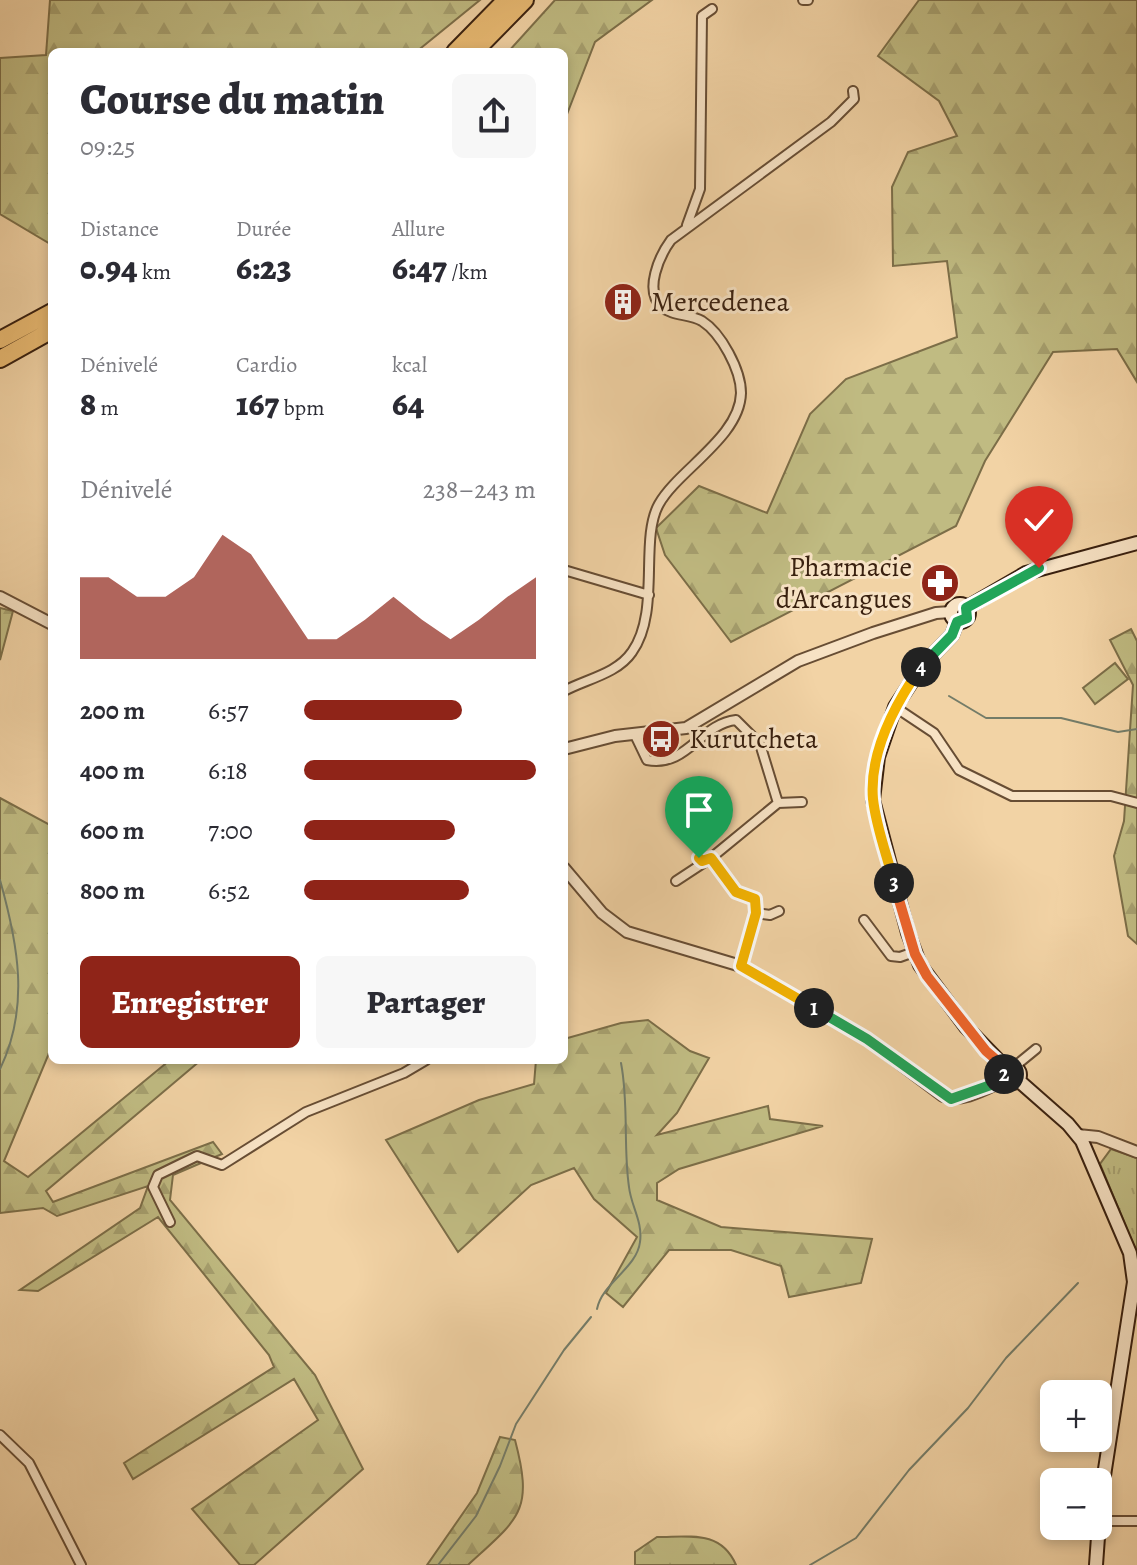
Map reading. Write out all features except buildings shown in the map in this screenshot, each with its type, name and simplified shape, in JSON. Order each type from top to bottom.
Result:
[{"type":"highway","points":[[459,48],[506,0]]},
{"type":"highway","points":[[478,48],[525,0]]},
{"type":"highway","points":[[0,340],[48,314]]},
{"type":"highway","points":[[0,359],[48,332]]},
{"type":"main road","points":[[1096,1565],[1101,1495],[1134,1282],[1130,1253],[1078,1135],[1011,1074],[966,1027],[927,976],[914,952],[873,800],[878,757],[895,707],[922,666],[952,635],[954,617],[967,618],[966,608],[1026,573],[1137,543]]},
{"type":"street","points":[[684,229],[694,213],[700,189],[702,16],[712,9]]},
{"type":"street","points":[[568,689],[612,670],[634,650],[649,595],[651,535],[659,503],[715,442],[730,422],[741,396],[739,379],[713,330],[699,319],[663,309],[655,293],[654,280],[663,251],[684,229],[845,110],[854,99],[853,91]]},
{"type":"street","points":[[568,571],[649,595]]},
{"type":"street","points":[[0,597],[48,622]]},
{"type":"street","points":[[568,748],[686,728],[798,661],[936,613],[954,617]]},
{"type":"street","points":[[895,707],[934,733],[959,770],[1012,796],[1111,796],[1137,803]]},
{"type":"street","points":[[635,735],[647,760],[661,762],[679,757],[721,721],[736,720],[760,744],[778,803]]},
{"type":"street","points":[[676,881],[778,803],[802,802]]},
{"type":"street","points":[[696,852],[736,892],[755,899],[756,913],[741,966]]},
{"type":"street","points":[[568,873],[602,913],[627,932],[741,966],[867,1039],[951,1099],[1011,1074],[1036,1049]]},
{"type":"street","points":[[756,913],[770,915],[779,911]]},
{"type":"street","points":[[864,920],[891,956],[900,957],[914,952]]},
{"type":"street","points":[[170,1222],[153,1187],[154,1179],[166,1169],[197,1156],[222,1165],[306,1112],[419,1064]]},
{"type":"street","points":[[1078,1135],[1098,1137],[1137,1152]]},
{"type":"street","points":[[1087,1150],[1097,1146],[1122,1146]]},
{"type":"street","points":[[0,1435],[29,1463],[81,1565]]},
{"type":"street","points":[[1112,1521],[1137,1521]]},
{"type":"green space","points":[[50,0],[480,0],[421,48],[48,48],[48,243],[0,214],[0,58],[46,55]]},
{"type":"green space","points":[[555,0],[652,0],[595,42],[568,112],[568,48],[512,48]]},
{"type":"green space","points":[[919,0],[1137,0],[1137,382],[1117,349],[1053,352],[985,461],[956,526],[731,642],[665,555],[656,528],[699,486],[767,513],[810,414],[846,379],[957,337],[947,261],[893,266],[892,187],[908,152],[957,136],[939,101],[878,56]]},
{"type":"green space","points":[[0,608],[13,611],[0,660]]},
{"type":"green space","points":[[1131,629],[1137,641],[1137,944],[1128,936],[1114,856],[1124,821],[1133,685],[1110,640]]},
{"type":"green space","points":[[1115,663],[1128,679],[1095,704],[1083,688]]},
{"type":"green space","points":[[0,798],[48,824],[48,1056],[4,1161],[28,1177],[165,1064],[196,1064],[46,1191],[53,1202],[213,1142],[222,1154],[173,1175],[170,1200],[315,1375],[363,1469],[254,1565],[240,1565],[192,1509],[318,1420],[294,1379],[133,1479],[124,1463],[274,1367],[269,1355],[158,1217],[38,1291],[20,1290],[140,1208],[148,1186],[57,1216],[43,1208],[0,1213]]},
{"type":"green space","points":[[648,1020],[690,1051],[709,1058],[677,1113],[657,1135],[768,1106],[770,1119],[823,1126],[679,1169],[657,1183],[657,1200],[721,1227],[872,1239],[861,1283],[789,1297],[781,1266],[731,1250],[669,1250],[623,1307],[606,1293],[637,1237],[594,1199],[574,1168],[531,1185],[458,1252],[386,1140],[479,1100],[534,1084],[536,1064],[568,1064],[568,1038],[621,1023]]},
{"type":"green space","points":[[1111,1149],[1137,1158],[1137,1253],[1100,1164]]},
{"type":"green space","points":[[500,1437],[515,1440],[521,1464],[522,1499],[518,1512],[500,1536],[468,1565],[427,1565],[477,1493]]},
{"type":"green space","points":[[657,1537],[693,1537],[713,1541],[730,1554],[736,1565],[635,1565],[635,1552]]},
{"type":"waterway","points":[[949,696],[986,718],[1061,718],[1118,732],[1137,729]]},
{"type":"waterway","points":[[0,880],[12,928],[18,975],[15,1022],[0,1069]]},
{"type":"waterway","points":[[597,1309],[605,1291],[633,1260],[640,1242],[640,1228],[627,1172],[621,1063]]},
{"type":"waterway","points":[[810,1565],[856,1538],[909,1470],[968,1408],[1006,1358],[1078,1283]]},
{"type":"waterway","points":[[438,1565],[476,1516],[516,1424],[564,1350],[591,1317]]},
{"type":"place","name":"Mercedenea","points":[[623,302]]},
{"type":"place","name":"Pharmacie d'Arcangues","points":[[940,583]]},
{"type":"place","name":"Kurutcheta","points":[[661,739]]},
{"type":"route","points":[[699,858],[702,861],[711,858],[736,892],[755,899],[756,913],[741,966],[867,1039],[943,1096],[951,1099],[964,1097],[1005,1080],[1007,1069],[986,1051],[966,1027],[927,976],[915,954],[875,812],[872,788],[884,736],[895,707],[933,652],[952,635],[957,622],[967,618],[966,608],[1039,568]]}]
